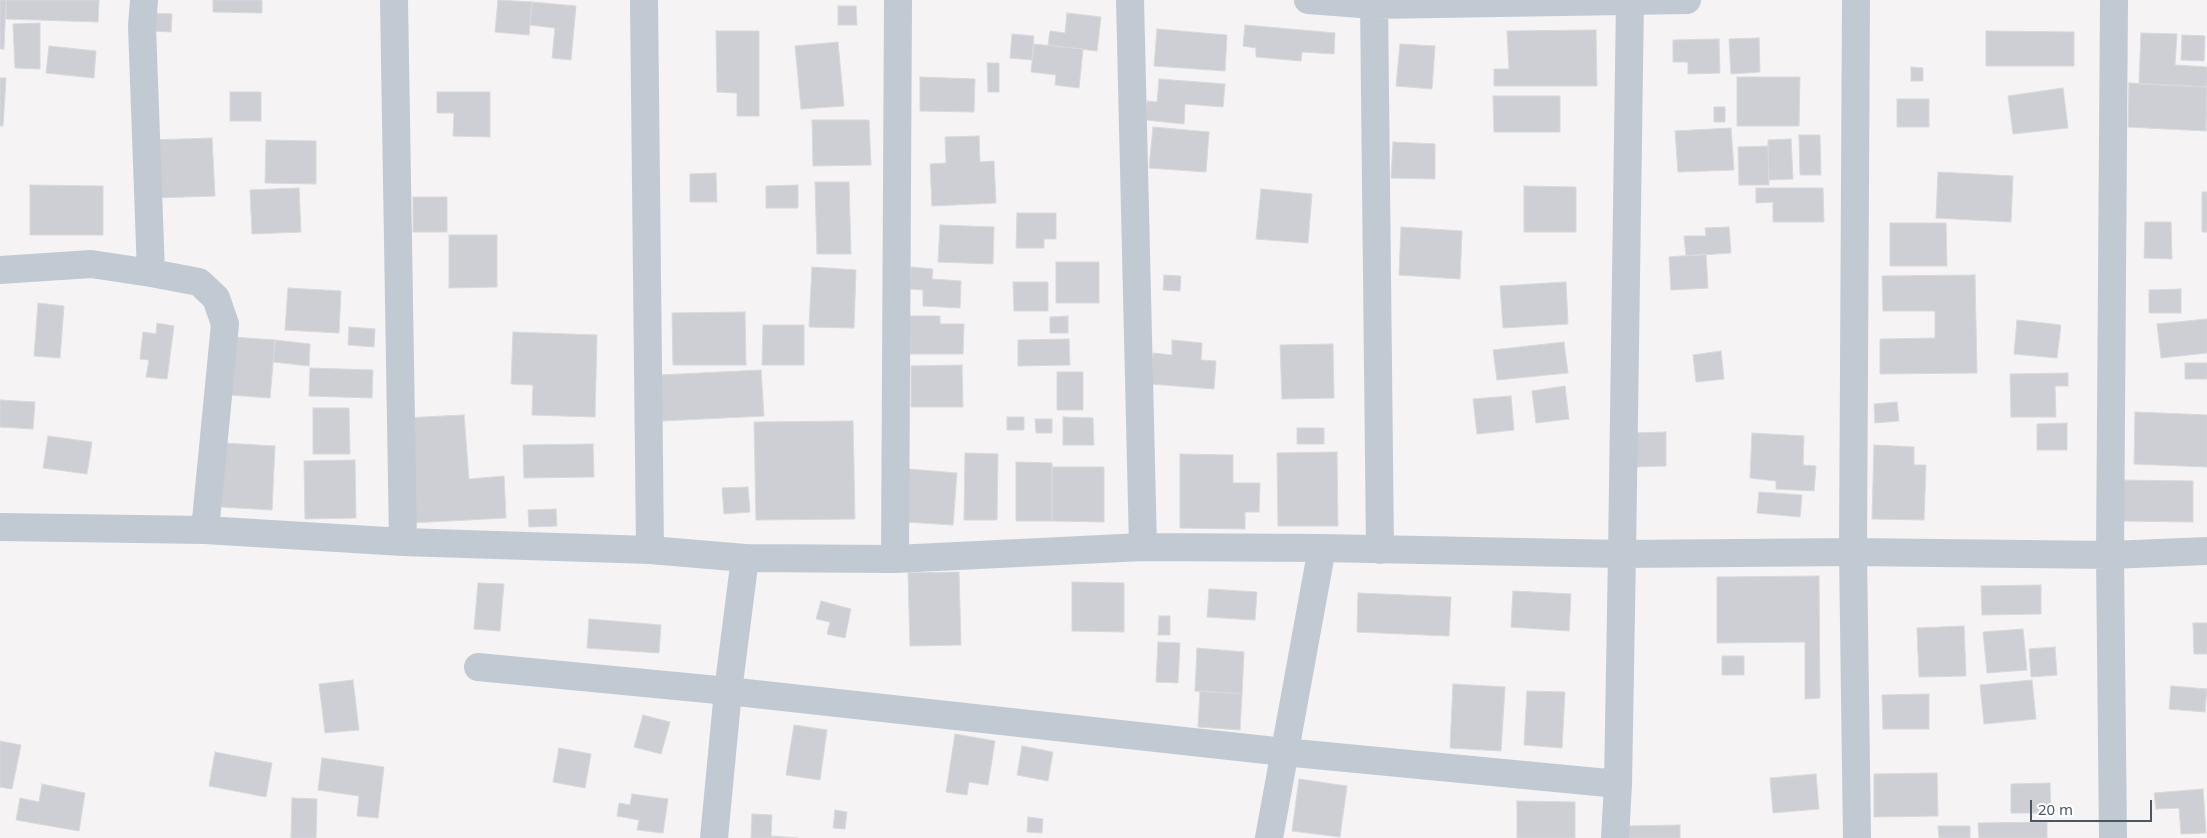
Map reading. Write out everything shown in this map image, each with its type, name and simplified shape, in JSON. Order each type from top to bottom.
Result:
[{"type":"street","points":[[144,0],[142,26],[151,273]]},
{"type":"street","points":[[394,0],[403,542]]},
{"type":"street","points":[[644,0],[650,550]]},
{"type":"street","points":[[896,559],[898,0]]},
{"type":"street","points":[[1130,0],[1143,547]]},
{"type":"street","points":[[1308,0],[1374,3],[1688,0]]},
{"type":"street","points":[[1615,838],[1618,784],[1630,0]]},
{"type":"street","points":[[1856,0],[1853,552],[1857,838]]},
{"type":"street","points":[[2113,838],[2110,555],[2114,0]]},
{"type":"street","points":[[1374,3],[1380,550]]},
{"type":"street","points":[[0,270],[91,264],[199,282],[216,298],[225,324],[205,530]]},
{"type":"street","points":[[0,527],[205,530],[403,542],[650,550],[745,558],[896,559],[1143,547],[1322,548],[1622,554],[1853,552],[2110,555],[2207,551]]},
{"type":"street","points":[[1269,838],[1322,548]]},
{"type":"street","points":[[714,838],[728,691],[745,558]]},
{"type":"street","points":[[478,667],[728,691],[1284,752],[1618,784]]},
{"type":"building","points":[[0,0],[6,0],[4,49],[0,49]]},
{"type":"building","points":[[6,0],[99,0],[98,22],[6,19]]},
{"type":"building","points":[[213,0],[262,0],[262,13],[213,12]]},
{"type":"building","points":[[498,0],[532,2],[529,35],[495,32]]},
{"type":"building","points":[[532,2],[576,6],[571,60],[552,58],[555,28],[530,25]]},
{"type":"building","points":[[838,6],[856,6],[857,25],[838,25]]},
{"type":"building","points":[[153,13],[172,14],[171,32],[152,31]]},
{"type":"building","points":[[1067,13],[1101,17],[1097,51],[1048,45],[1050,31],[1065,33]]},
{"type":"building","points":[[40,23],[40,69],[15,68],[13,24]]},
{"type":"building","points":[[1245,25],[1335,33],[1334,54],[1302,52],[1301,61],[1256,57],[1256,48],[1243,46]]},
{"type":"building","points":[[1157,29],[1227,35],[1225,71],[1154,66]]},
{"type":"building","points":[[1596,30],[1597,86],[1494,86],[1494,69],[1509,69],[1507,31]]},
{"type":"building","points":[[716,31],[759,31],[759,116],[737,116],[737,93],[717,92]]},
{"type":"building","points":[[1986,31],[2074,32],[2074,66],[1986,66]]},
{"type":"building","points":[[2141,33],[2177,34],[2175,65],[2207,67],[2207,87],[2139,84]]},
{"type":"building","points":[[1012,34],[1034,36],[1032,60],[1010,58]]},
{"type":"building","points":[[2182,35],[2205,36],[2204,61],[2181,60]]},
{"type":"building","points":[[1759,38],[1760,72],[1731,74],[1729,39]]},
{"type":"building","points":[[1719,39],[1720,73],[1688,74],[1688,62],[1673,62],[1673,40]]},
{"type":"building","points":[[838,42],[844,106],[801,109],[795,46]]},
{"type":"building","points":[[1034,44],[1083,49],[1079,88],[1055,85],[1056,75],[1031,72]]},
{"type":"building","points":[[1400,44],[1435,46],[1432,89],[1396,86]]},
{"type":"building","points":[[49,46],[96,51],[94,78],[46,73]]},
{"type":"building","points":[[987,63],[999,63],[999,92],[988,92]]},
{"type":"building","points":[[1911,67],[1923,68],[1923,81],[1911,81]]},
{"type":"building","points":[[920,77],[975,79],[974,112],[920,111]]},
{"type":"building","points":[[1737,77],[1800,77],[1799,126],[1737,126]]},
{"type":"building","points":[[0,78],[6,78],[3,126],[0,126]]},
{"type":"building","points":[[1159,79],[1225,84],[1223,107],[1185,104],[1184,124],[1146,120],[1147,101],[1157,102]]},
{"type":"building","points":[[2129,83],[2207,87],[2206,131],[2128,127]]},
{"type":"building","points":[[2063,88],[2068,128],[2013,134],[2008,96]]},
{"type":"building","points":[[230,92],[261,92],[261,121],[230,121]]},
{"type":"building","points":[[437,92],[490,92],[490,137],[453,136],[454,113],[437,113]]},
{"type":"building","points":[[1493,96],[1560,96],[1560,132],[1494,132]]},
{"type":"building","points":[[1897,99],[1929,99],[1929,127],[1897,127]]},
{"type":"building","points":[[1714,107],[1725,107],[1725,122],[1714,122]]},
{"type":"building","points":[[812,120],[869,120],[871,165],[813,166]]},
{"type":"building","points":[[1153,127],[1209,132],[1206,172],[1149,168]]},
{"type":"building","points":[[1731,128],[1734,170],[1678,172],[1675,131]]},
{"type":"building","points":[[1799,135],[1820,135],[1821,175],[1800,175]]},
{"type":"building","points":[[979,136],[980,162],[994,161],[996,203],[932,206],[930,164],[946,163],[945,137]]},
{"type":"building","points":[[212,138],[215,196],[154,198],[151,140]]},
{"type":"building","points":[[1791,139],[1793,179],[1769,180],[1768,140]]},
{"type":"building","points":[[266,140],[316,141],[316,184],[265,183]]},
{"type":"building","points":[[1393,142],[1435,144],[1435,179],[1391,178]]},
{"type":"building","points":[[1768,146],[1769,185],[1739,185],[1738,147]]},
{"type":"building","points":[[1938,172],[2013,176],[2011,222],[1936,218]]},
{"type":"building","points":[[716,173],[717,202],[690,202],[690,174]]},
{"type":"building","points":[[815,182],[849,182],[851,254],[817,254]]},
{"type":"building","points":[[30,185],[103,186],[103,235],[30,235]]},
{"type":"building","points":[[798,185],[798,208],[766,208],[766,186]]},
{"type":"building","points":[[1524,186],[1576,187],[1576,232],[1524,232]]},
{"type":"building","points":[[299,188],[301,232],[252,234],[250,190]]},
{"type":"building","points":[[1756,188],[1823,188],[1824,222],[1773,222],[1773,202],[1756,203]]},
{"type":"building","points":[[1261,189],[1312,194],[1308,243],[1256,239]]},
{"type":"building","points":[[2202,192],[2207,192],[2207,232],[2202,232]]},
{"type":"building","points":[[413,197],[447,197],[447,232],[413,232]]},
{"type":"building","points":[[1017,213],[1056,213],[1056,239],[1044,239],[1044,248],[1016,248]]},
{"type":"building","points":[[2145,222],[2171,222],[2172,259],[2144,258]]},
{"type":"building","points":[[1890,223],[1946,223],[1947,266],[1890,266]]},
{"type":"building","points":[[940,225],[994,227],[993,264],[938,262]]},
{"type":"building","points":[[1401,227],[1462,231],[1460,279],[1399,275]]},
{"type":"building","points":[[1729,227],[1731,253],[1686,256],[1684,236],[1706,236],[1705,228]]},
{"type":"building","points":[[449,235],[497,235],[497,287],[449,288]]},
{"type":"building","points":[[1706,254],[1708,288],[1671,290],[1669,257]]},
{"type":"building","points":[[1056,262],[1099,262],[1099,303],[1056,303]]},
{"type":"building","points":[[812,267],[856,270],[854,328],[809,327]]},
{"type":"building","points":[[911,267],[933,269],[932,279],[961,281],[960,308],[923,306],[923,290],[910,289]]},
{"type":"building","points":[[1164,275],[1181,276],[1180,291],[1163,290]]},
{"type":"building","points":[[1975,275],[1977,373],[1880,374],[1880,339],[1935,338],[1935,311],[1883,311],[1882,276]]},
{"type":"building","points":[[1013,282],[1048,282],[1048,311],[1014,311]]},
{"type":"building","points":[[1566,282],[1568,324],[1503,328],[1500,286]]},
{"type":"building","points":[[288,288],[341,291],[339,333],[285,330]]},
{"type":"building","points":[[2181,289],[2181,313],[2149,313],[2149,290]]},
{"type":"building","points":[[38,303],[64,306],[60,358],[34,356]]},
{"type":"building","points":[[745,312],[746,365],[673,365],[672,313]]},
{"type":"building","points":[[910,316],[940,316],[940,324],[964,324],[963,354],[910,354]]},
{"type":"building","points":[[1068,316],[1068,333],[1050,333],[1050,317]]},
{"type":"building","points":[[2207,319],[2207,353],[2161,358],[2157,324]]},
{"type":"building","points":[[2017,320],[2061,325],[2057,358],[2014,354]]},
{"type":"building","points":[[157,323],[174,326],[167,379],[146,377],[149,360],[140,359],[143,332],[156,334]]},
{"type":"building","points":[[763,325],[804,325],[804,365],[762,365]]},
{"type":"building","points":[[349,327],[375,329],[374,347],[348,345]]},
{"type":"building","points":[[513,332],[597,335],[595,417],[532,415],[533,385],[511,384]]},
{"type":"building","points":[[233,337],[275,340],[270,398],[229,395]]},
{"type":"building","points":[[1069,339],[1070,365],[1018,366],[1018,340]]},
{"type":"building","points":[[275,340],[310,344],[309,366],[273,362]]},
{"type":"building","points":[[1172,340],[1202,343],[1201,360],[1216,361],[1214,389],[1151,384],[1153,353],[1172,355]]},
{"type":"building","points":[[1564,342],[1568,373],[1497,380],[1493,350]]},
{"type":"building","points":[[1333,344],[1334,398],[1282,399],[1280,345]]},
{"type":"building","points":[[1721,351],[1724,379],[1696,382],[1693,355]]},
{"type":"building","points":[[2185,363],[2207,363],[2207,379],[2185,379]]},
{"type":"building","points":[[962,365],[963,407],[911,407],[911,366]]},
{"type":"building","points":[[310,368],[373,370],[372,398],[309,396]]},
{"type":"building","points":[[761,370],[764,416],[662,421],[660,375]]},
{"type":"building","points":[[1057,372],[1083,372],[1083,410],[1057,410]]},
{"type":"building","points":[[2068,373],[2068,386],[2055,386],[2056,417],[2011,417],[2010,374]]},
{"type":"building","points":[[1565,386],[1569,419],[1536,423],[1532,391]]},
{"type":"building","points":[[1511,396],[1514,430],[1477,434],[1473,399]]},
{"type":"building","points":[[0,400],[35,402],[33,429],[0,427]]},
{"type":"building","points":[[1897,402],[1899,421],[1875,423],[1874,404]]},
{"type":"building","points":[[313,408],[349,408],[350,454],[313,454]]},
{"type":"building","points":[[2135,412],[2207,415],[2207,467],[2134,464]]},
{"type":"building","points":[[464,415],[469,479],[504,476],[506,518],[410,523],[403,418]]},
{"type":"building","points":[[1007,417],[1024,417],[1024,430],[1007,430]]},
{"type":"building","points":[[1063,417],[1093,418],[1094,445],[1063,445]]},
{"type":"building","points":[[1035,419],[1052,419],[1052,433],[1036,433]]},
{"type":"building","points":[[853,421],[855,519],[756,520],[754,422]]},
{"type":"building","points":[[2067,423],[2067,450],[2037,450],[2037,424]]},
{"type":"building","points":[[1297,428],[1324,428],[1324,444],[1297,444]]},
{"type":"building","points":[[1666,432],[1666,466],[1633,467],[1632,433]]},
{"type":"building","points":[[1752,433],[1804,436],[1803,465],[1816,466],[1814,491],[1776,489],[1776,481],[1750,478]]},
{"type":"building","points":[[48,436],[92,442],[87,474],[43,468]]},
{"type":"building","points":[[224,443],[275,446],[272,510],[221,507]]},
{"type":"building","points":[[593,444],[594,477],[524,478],[523,445]]},
{"type":"building","points":[[1874,445],[1914,447],[1914,465],[1926,465],[1924,520],[1872,519]]},
{"type":"building","points":[[1337,452],[1338,526],[1278,526],[1277,453]]},
{"type":"building","points":[[965,453],[998,454],[997,520],[964,520]]},
{"type":"building","points":[[1180,454],[1233,455],[1233,483],[1260,483],[1259,512],[1245,512],[1245,529],[1180,528]]},
{"type":"building","points":[[355,460],[356,518],[305,519],[304,461]]},
{"type":"building","points":[[1016,462],[1052,463],[1052,521],[1016,521]]},
{"type":"building","points":[[1052,467],[1104,467],[1104,522],[1052,521]]},
{"type":"building","points":[[909,469],[957,473],[953,525],[905,522]]},
{"type":"building","points":[[2119,480],[2193,481],[2193,522],[2119,521]]},
{"type":"building","points":[[748,487],[750,512],[724,514],[722,488]]},
{"type":"building","points":[[1759,492],[1802,495],[1800,517],[1757,513]]},
{"type":"building","points":[[556,509],[557,526],[529,527],[528,510]]},
{"type":"building","points":[[959,572],[961,645],[910,646],[908,573]]},
{"type":"building","points":[[1819,576],[1820,698],[1805,699],[1805,642],[1717,643],[1717,577]]},
{"type":"building","points":[[1072,582],[1124,583],[1124,632],[1072,631]]},
{"type":"building","points":[[478,583],[504,584],[500,631],[474,629]]},
{"type":"building","points":[[2041,585],[2041,614],[1982,615],[1981,586]]},
{"type":"building","points":[[1209,589],[1257,592],[1255,620],[1207,617]]},
{"type":"building","points":[[1513,591],[1571,594],[1569,631],[1511,627]]},
{"type":"building","points":[[1358,593],[1451,597],[1449,636],[1357,632]]},
{"type":"building","points":[[821,601],[851,609],[845,638],[827,634],[830,622],[816,619]]},
{"type":"building","points":[[1159,616],[1170,616],[1170,635],[1158,635]]},
{"type":"building","points":[[589,619],[661,625],[659,653],[587,648]]},
{"type":"building","points":[[2193,623],[2207,623],[2207,654],[2194,654]]},
{"type":"building","points":[[1964,626],[1966,676],[1919,677],[1917,628]]},
{"type":"building","points":[[2023,629],[2027,670],[1987,673],[1983,632]]},
{"type":"building","points":[[1158,642],[1180,643],[1178,683],[1156,682]]},
{"type":"building","points":[[2055,647],[2057,675],[2031,677],[2029,649]]},
{"type":"building","points":[[1197,648],[1244,652],[1242,694],[1195,691]]},
{"type":"building","points":[[1722,656],[1744,656],[1744,675],[1722,675]]},
{"type":"building","points":[[353,680],[359,730],[325,733],[319,684]]},
{"type":"building","points":[[2032,680],[2036,719],[1984,724],[1980,685]]},
{"type":"building","points":[[1453,684],[1505,687],[1501,751],[1450,748]]},
{"type":"building","points":[[2171,686],[2207,689],[2205,712],[2169,709]]},
{"type":"building","points":[[1200,691],[1242,694],[1240,730],[1198,727]]},
{"type":"building","points":[[1527,691],[1565,692],[1562,748],[1524,745]]},
{"type":"building","points":[[1929,694],[1929,729],[1883,729],[1882,695]]},
{"type":"building","points":[[643,715],[670,722],[661,754],[634,747]]},
{"type":"building","points":[[794,725],[827,730],[820,780],[786,775]]},
{"type":"building","points":[[955,734],[995,741],[988,785],[969,782],[967,795],[946,792]]},
{"type":"building","points":[[0,741],[21,745],[12,789],[0,787]]},
{"type":"building","points":[[1022,746],[1053,752],[1048,781],[1017,775]]},
{"type":"building","points":[[559,748],[591,754],[585,788],[553,782]]},
{"type":"building","points":[[215,752],[272,763],[266,797],[209,786]]},
{"type":"building","points":[[322,758],[384,767],[378,818],[357,816],[359,796],[318,790]]},
{"type":"building","points":[[1937,773],[1938,816],[1874,817],[1874,774]]},
{"type":"building","points":[[1816,774],[1819,809],[1773,813],[1770,778]]},
{"type":"building","points":[[1299,779],[1347,786],[1340,837],[1292,831]]},
{"type":"building","points":[[2050,783],[2051,813],[2011,813],[2011,784]]},
{"type":"building","points":[[42,784],[85,793],[79,831],[16,820],[20,798],[39,802]]},
{"type":"building","points":[[2203,789],[2206,833],[2181,834],[2179,808],[2156,809],[2154,793]]},
{"type":"building","points":[[632,794],[668,799],[663,833],[637,830],[639,820],[617,816],[619,803],[630,805]]},
{"type":"building","points":[[292,798],[317,799],[316,838],[291,838]]},
{"type":"building","points":[[1517,801],[1575,802],[1575,838],[1517,838]]},
{"type":"building","points":[[835,810],[847,812],[845,829],[833,828]]},
{"type":"building","points":[[752,814],[772,815],[771,836],[798,838],[751,838]]},
{"type":"building","points":[[1028,817],[1043,819],[1042,833],[1027,832]]},
{"type":"building","points":[[2047,822],[2047,838],[1979,838],[1978,823]]},
{"type":"building","points":[[1680,825],[1680,838],[1627,838],[1627,826]]},
{"type":"building","points":[[1938,826],[1970,826],[1970,838],[1939,838]]}]
